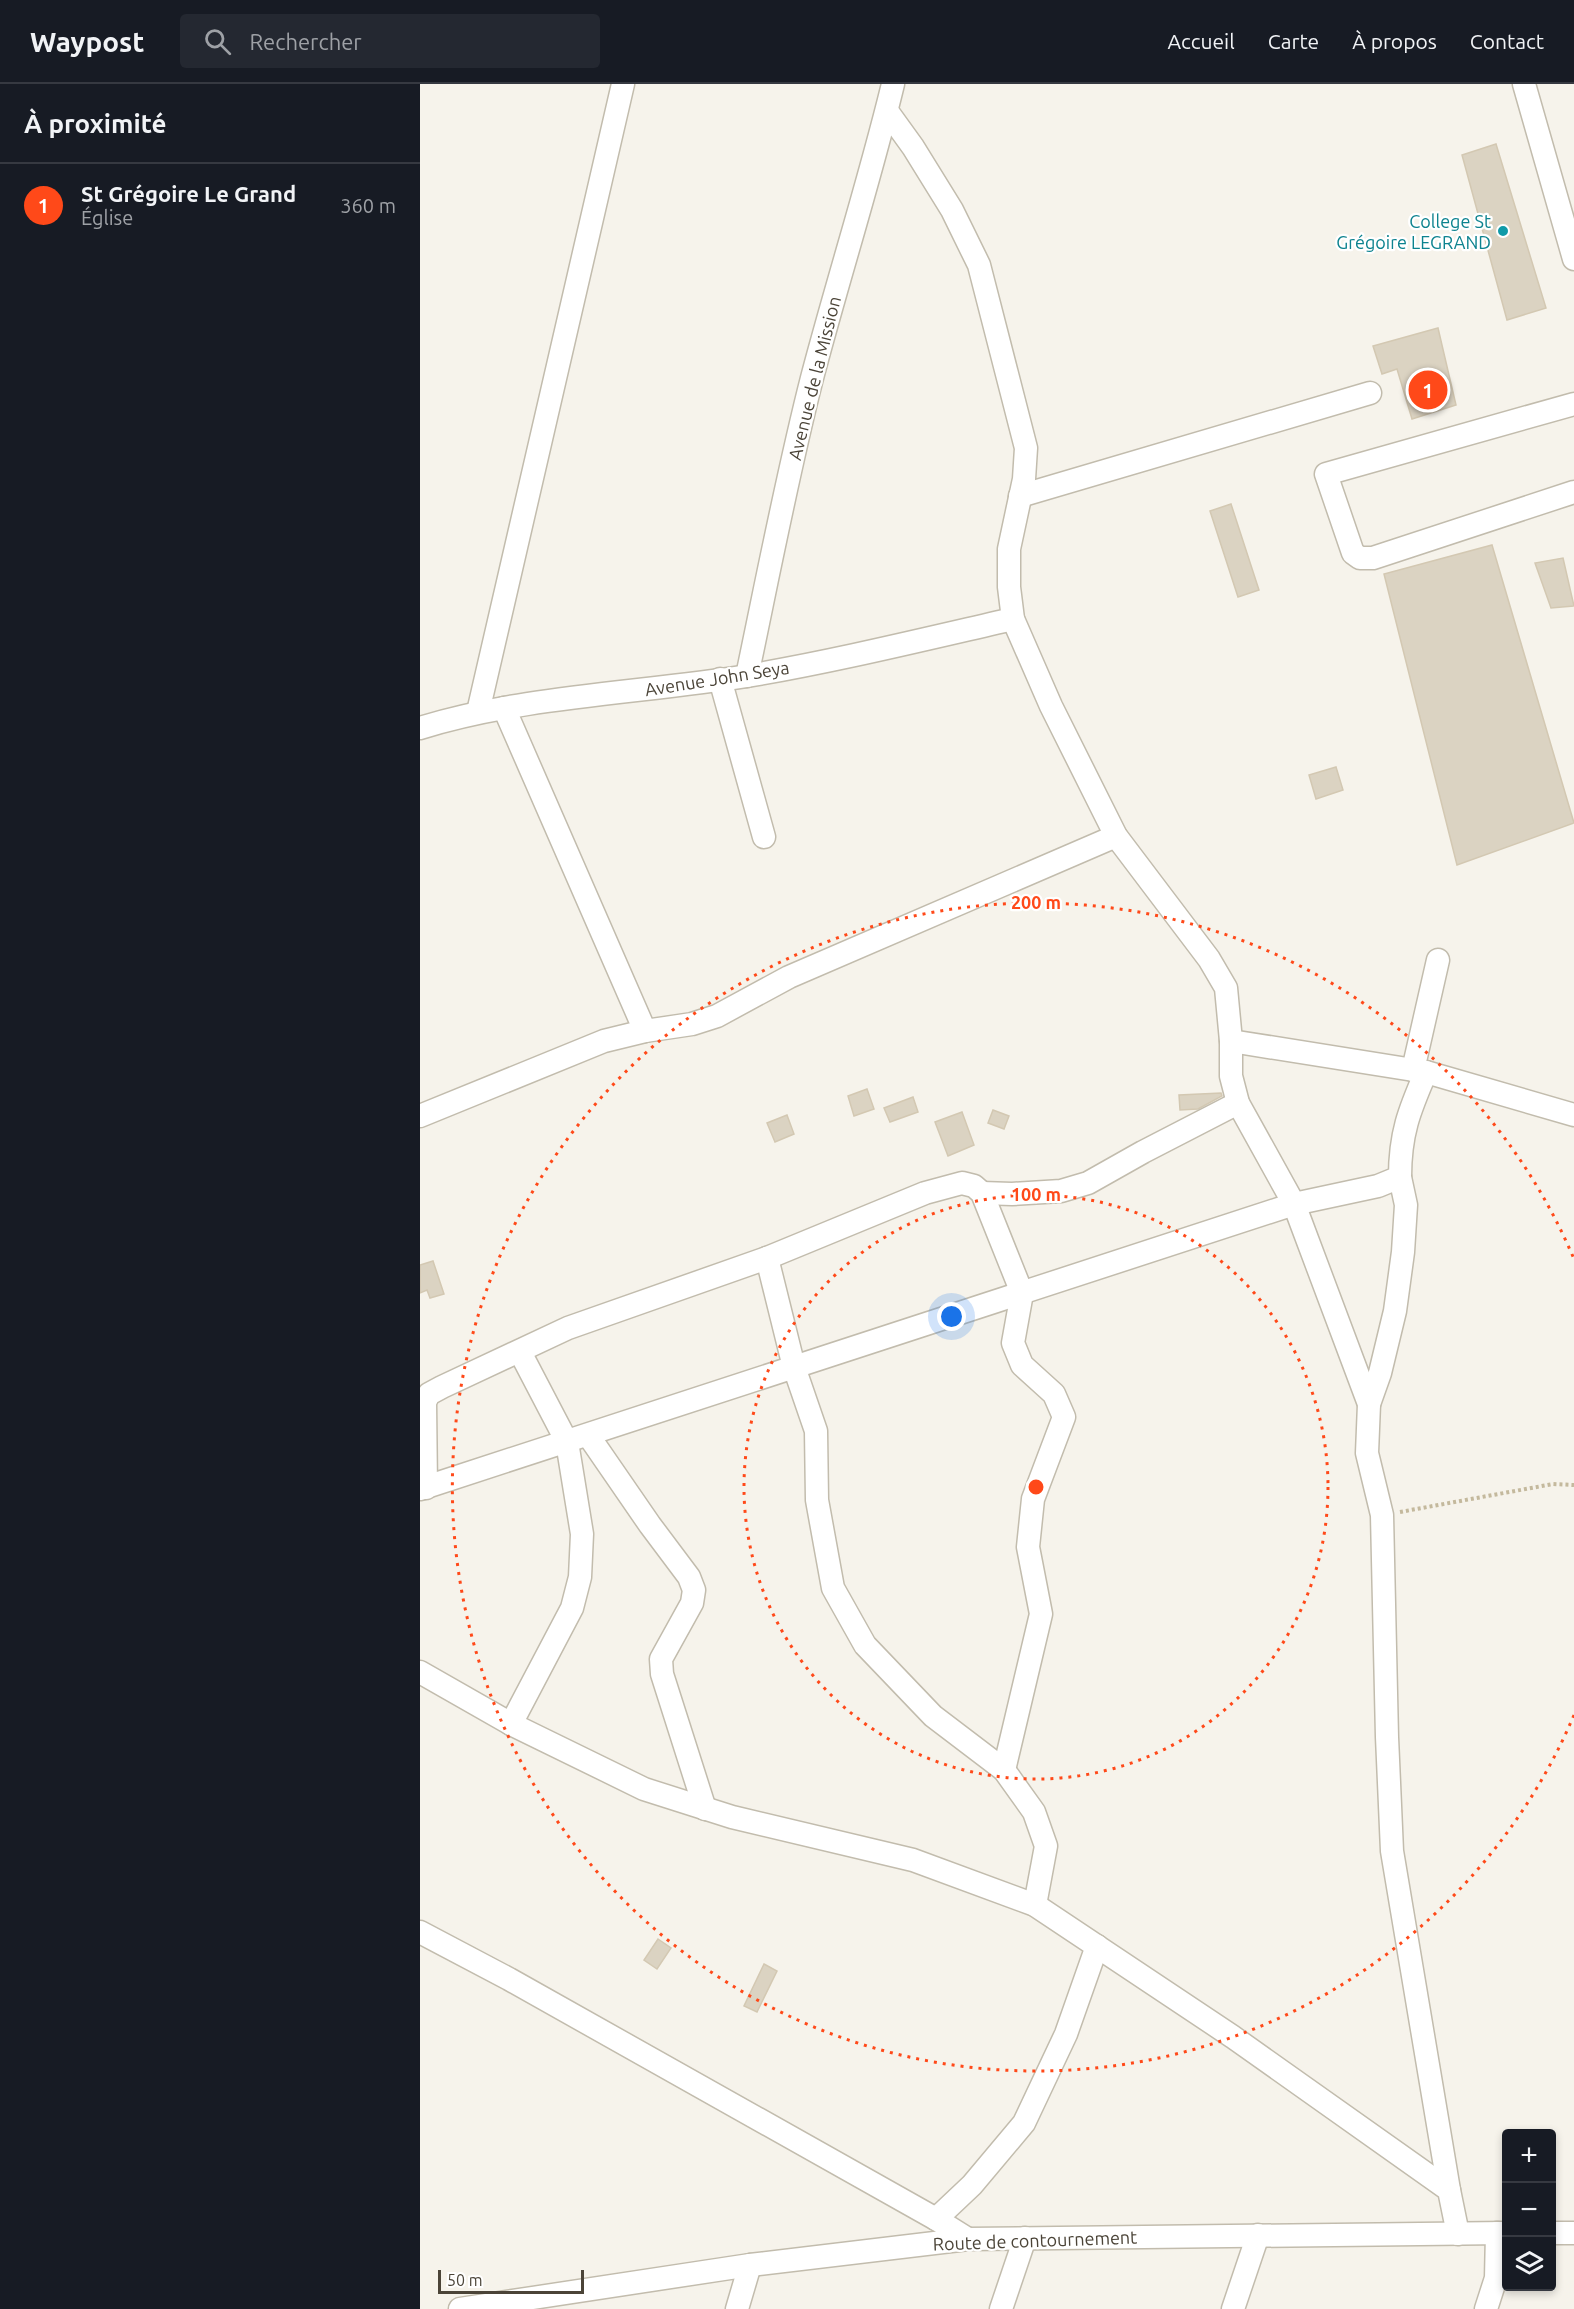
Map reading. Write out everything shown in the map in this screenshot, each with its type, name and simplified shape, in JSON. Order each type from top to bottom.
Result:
[{"type":"street","points":[[478,712],[623,84]]},
{"type":"street","name":"Avenue de la Mission","points":[[747,676],[812,379],[894,84]]},
{"type":"street","points":[[1524,84],[1574,259]]},
{"type":"street","points":[[887,111],[913,147],[952,210],[979,265],[1026,448],[1024,479],[1009,549],[1009,587],[1013,619],[1051,706],[1116,836],[1215,968],[1226,988],[1231,1041],[1231,1076],[1238,1103],[1294,1204],[1368,1404]]},
{"type":"street","points":[[1020,496],[1370,393]]},
{"type":"street","points":[[1574,404],[1326,474],[1353,553],[1360,558],[1373,558],[1574,492]]},
{"type":"street","name":"Avenue John Seya","points":[[420,728],[478,712],[747,676],[1013,619]]},
{"type":"street","points":[[720,679],[765,837]]},
{"type":"street","points":[[504,708],[645,1031]]},
{"type":"street","points":[[420,1116],[604,1041],[645,1031],[692,1024],[717,1016],[789,977],[1116,836]]},
{"type":"street","points":[[1438,960],[1420,1071],[1400,1148],[1400,1178],[1406,1205],[1403,1252],[1395,1311],[1380,1373],[1368,1404],[1367,1453],[1382,1515],[1392,1851],[1458,2234]]},
{"type":"street","points":[[1231,1041],[1420,1071],[1574,1115]]},
{"type":"street","points":[[982,1193],[1061,1191],[1088,1183],[1238,1103]]},
{"type":"street","points":[[1004,1770],[1041,1614],[1028,1547],[1033,1499],[1064,1417],[1054,1394],[1022,1365],[1013,1343],[1022,1293],[982,1193],[974,1186],[962,1183],[925,1193],[767,1258],[568,1328],[442,1387],[429,1394],[422,1403],[423,1488],[578,1438],[794,1367],[1022,1293],[1294,1204],[1378,1186],[1400,1178]]},
{"type":"street","points":[[767,1258],[794,1367],[816,1431],[817,1500],[833,1588],[866,1645],[933,1716],[1004,1770],[1034,1812],[1046,1846],[1035,1905]]},
{"type":"street","points":[[520,1352],[578,1438],[650,1525],[689,1577],[694,1590],[692,1603],[661,1659],[662,1674],[705,1809]]},
{"type":"street","points":[[511,1724],[572,1608],[580,1577],[582,1534],[578,1438]]},
{"type":"street","points":[[420,1672],[511,1724],[644,1790],[732,1817],[913,1860],[1035,1905],[1233,2037],[1449,2190]]},
{"type":"street","points":[[420,1932],[509,1979],[968,2239]]},
{"type":"street","points":[[936,2219],[972,2185],[1024,2123],[1066,2034],[1097,1946]]},
{"type":"street","points":[[1486,2309],[1496,2278],[1502,2233]]},
{"type":"street","name":"Route de contournement","points":[[460,2309],[750,2265],[968,2239],[1502,2233]]},
{"type":"street","points":[[1556,2233],[1574,2233]]},
{"type":"street","points":[[1233,2309],[1258,2235]]},
{"type":"street","points":[[1001,2309],[1024,2238]]},
{"type":"street","points":[[737,2309],[750,2265]]},
{"type":"path","points":[[1382,1515],[1553,1484],[1574,1485]]},
{"type":"building","name":"College St Grégoire LEGRAND","points":[[1496,144],[1546,308],[1507,320],[1462,155]]},
{"type":"building","points":[[1438,328],[1456,405],[1412,419],[1397,369],[1382,374],[1373,346]]},
{"type":"building","points":[[1231,504],[1259,590],[1238,597],[1210,511]]},
{"type":"building","points":[[1492,545],[1574,823],[1457,865],[1384,574]]},
{"type":"building","points":[[1563,558],[1574,606],[1551,608],[1535,563]]},
{"type":"building","points":[[1336,767],[1343,790],[1316,799],[1309,775]]},
{"type":"building","points":[[867,1089],[874,1109],[854,1116],[848,1096]]},
{"type":"building","points":[[1221,1093],[1222,1096],[1198,1109],[1180,1110],[1179,1095]]},
{"type":"building","points":[[913,1097],[918,1112],[890,1122],[884,1108]]},
{"type":"building","points":[[993,1110],[1009,1116],[1004,1129],[988,1123]]},
{"type":"building","points":[[962,1112],[974,1145],[948,1156],[935,1122]]},
{"type":"building","points":[[787,1115],[794,1134],[775,1142],[767,1123]]},
{"type":"building","points":[[433,1261],[444,1294],[430,1298],[427,1290],[420,1293],[420,1265]]},
{"type":"building","points":[[658,1939],[671,1948],[657,1969],[644,1960]]},
{"type":"building","points":[[764,1964],[777,1971],[757,2012],[744,2006]]},
{"type":"place","name":"College St Grégoire LEGRAND","points":[[1503,231]]},
{"type":"place","name":"St Grégoire Le Grand","points":[[1428,390]]}]
